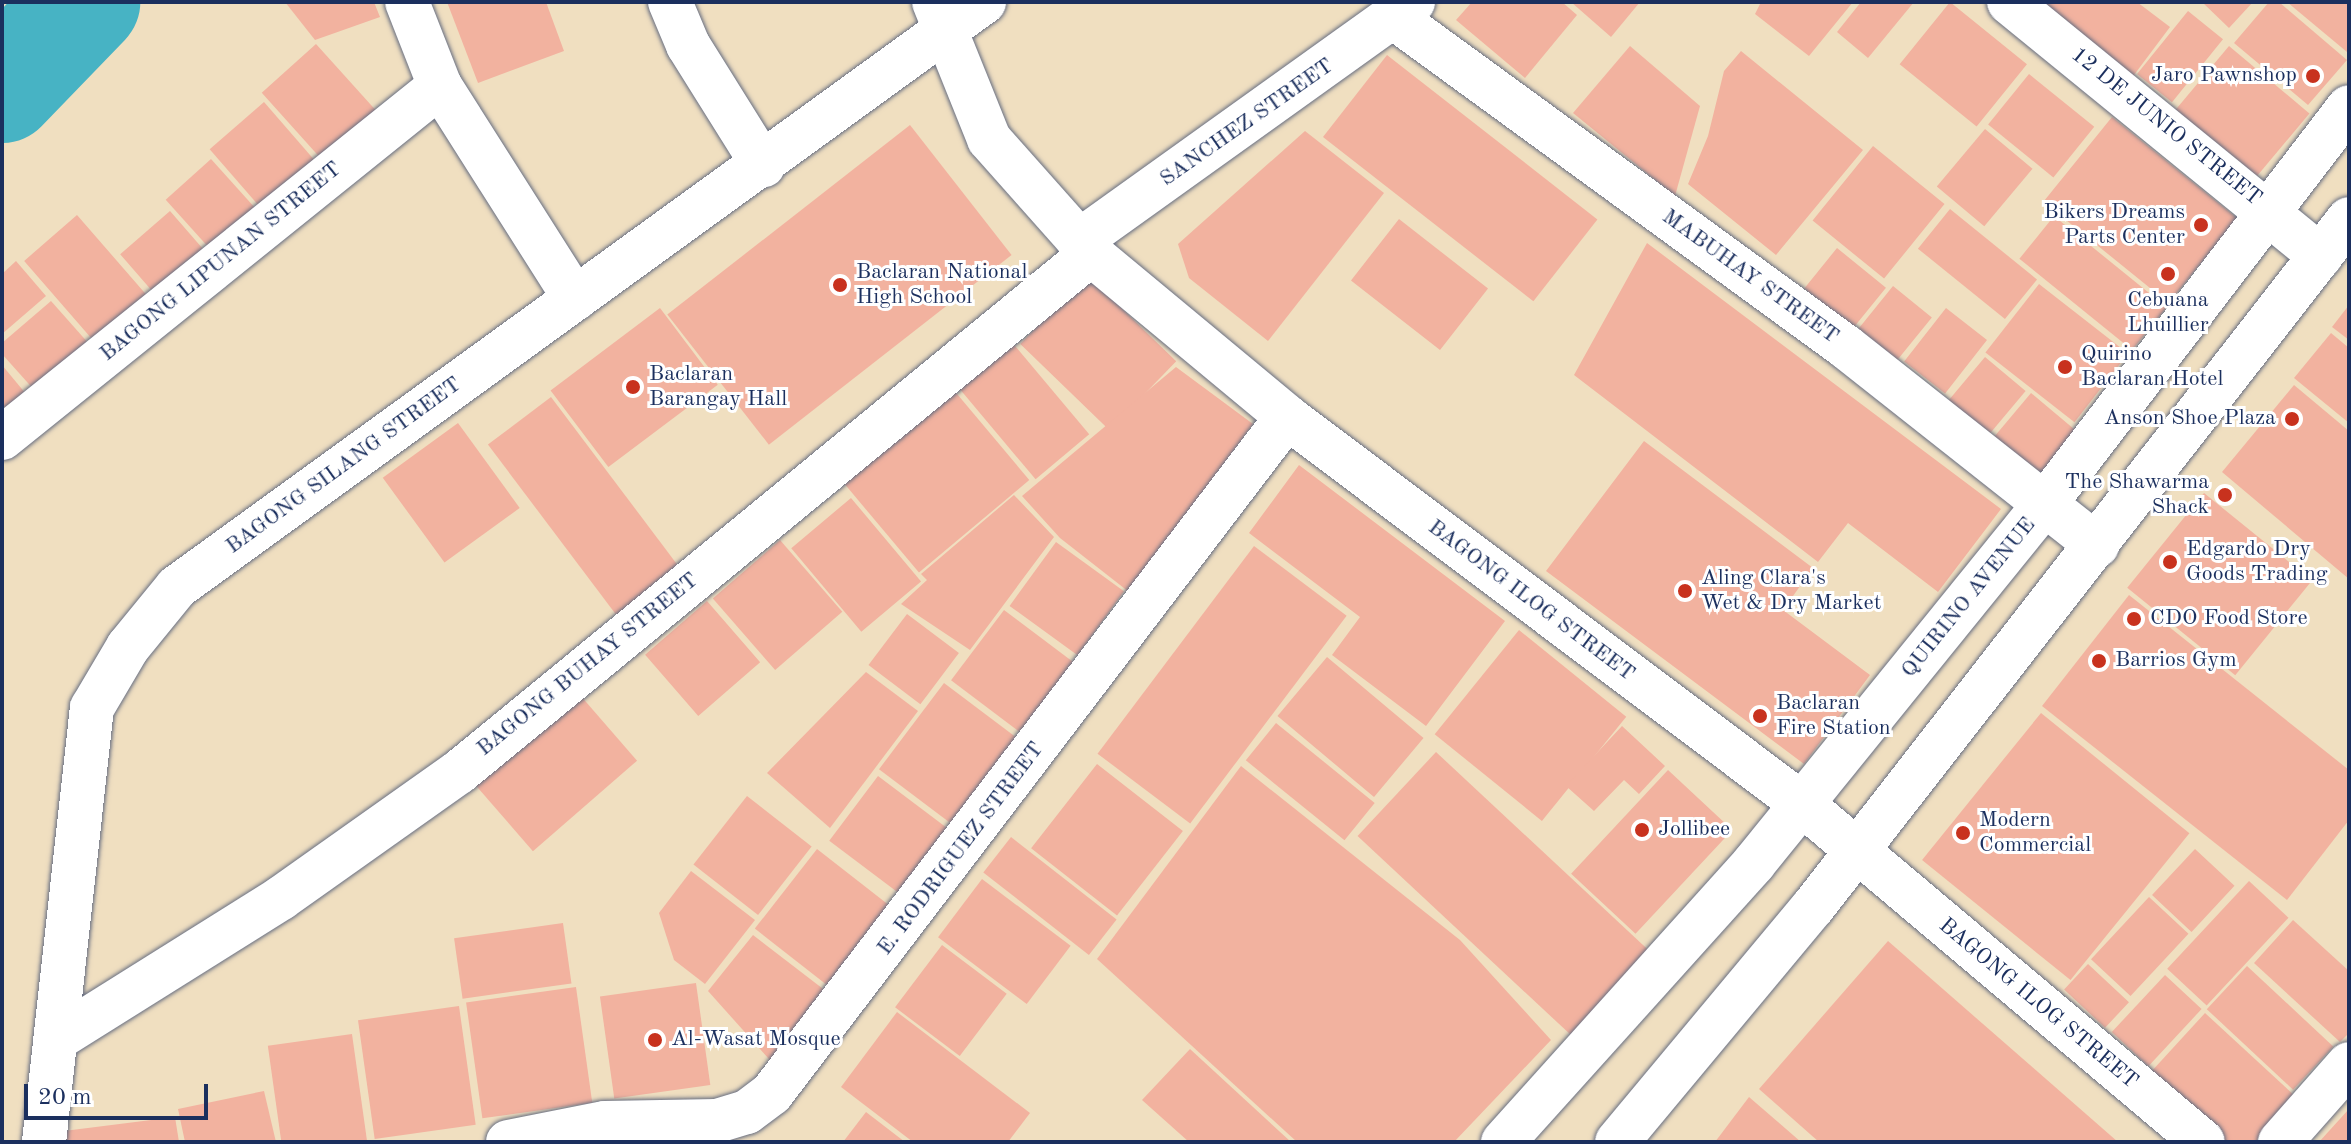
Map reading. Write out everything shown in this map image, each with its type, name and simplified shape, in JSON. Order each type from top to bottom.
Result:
[{"type":"street","points":[[407,2],[440,86],[575,299]]},
{"type":"street","points":[[670,2],[688,45],[763,165]]},
{"type":"street","name":"BAGONG SILANG STREET","points":[[44,1142],[58,1038],[92,708],[128,647],[177,587],[763,165],[938,18],[984,2]]},
{"type":"street","name":"12 DE JUNIO STREET","points":[[2009,2],[2270,211],[2320,256]]},
{"type":"street","name":"SANCHEZ STREET","points":[[1085,248],[1405,10]]},
{"type":"street","name":"MABUHAY STREET","points":[[1405,10],[1846,347],[2097,545]]},
{"type":"street","name":"BAGONG ILOG STREET","points":[[938,18],[989,139],[1085,248],[1287,417],[1802,804],[2203,1142]]},
{"type":"street","name":"BAGONG LIPUNAN STREET","points":[[2,438],[440,86]]},
{"type":"street","name":"QUIRINO AVENUE","points":[[1503,1142],[1802,804],[2044,505],[2349,107]]},
{"type":"street","points":[[1617,1142],[1858,850],[2349,219]]},
{"type":"street","name":"BAGONG BUHAY STREET","points":[[58,1038],[281,898],[459,772],[1085,248]]},
{"type":"street","name":"E. RODRIGUEZ STREET","points":[[535,1140],[605,1123],[717,1121],[747,1112],[772,1093],[1287,417]]},
{"type":"street","points":[[2280,1142],[2349,1064]]},
{"type":"building","points":[[285,2],[374,2],[380,17],[315,40]]},
{"type":"building","points":[[447,2],[546,2],[564,51],[478,83]]},
{"type":"building","points":[[1472,2],[1562,2],[1577,15],[1525,78],[1456,20]]},
{"type":"building","points":[[1571,2],[1640,2],[1611,37]]},
{"type":"building","points":[[1761,2],[1853,2],[1809,56],[1755,14]]},
{"type":"building","points":[[1861,2],[1914,2],[1868,58],[1837,32]]},
{"type":"building","points":[[1950,2],[2027,64],[1977,126],[1900,64]]},
{"type":"building","points":[[2023,2],[2137,2],[2170,27],[2128,83]]},
{"type":"building","points":[[2202,2],[2253,2],[2229,28]]},
{"type":"building","points":[[2269,2],[2279,2],[2347,60],[2308,105],[2234,43]]},
{"type":"building","points":[[2287,2],[2349,2],[2347,52]]},
{"type":"building","points":[[2188,11],[2223,39],[2172,102],[2137,74]]},
{"type":"building","points":[[316,44],[379,114],[325,163],[262,93]]},
{"type":"building","points":[[1630,46],[1700,106],[1675,196],[1573,113]]},
{"type":"building","points":[[2229,46],[2309,113],[2253,181],[2172,113]]},
{"type":"building","points":[[1741,51],[1863,150],[1776,255],[1688,184],[1708,136],[1724,71]]},
{"type":"building","points":[[1387,55],[1597,219],[1533,301],[1323,137]]},
{"type":"building","points":[[2029,74],[2094,127],[2053,177],[1988,125]]},
{"type":"building","points":[[264,102],[322,169],[268,216],[210,149]]},
{"type":"building","points":[[2112,117],[2237,218],[2169,303],[2043,202]]},
{"type":"building","name":"Baclaran National High School","points":[[910,125],[1012,255],[769,445],[667,315]]},
{"type":"building","points":[[1985,129],[2032,169],[1984,226],[1937,186]]},
{"type":"building","points":[[1305,131],[1384,193],[1268,341],[1189,278],[1178,244]]},
{"type":"building","points":[[1873,146],[1944,204],[1884,279],[1813,221]]},
{"type":"building","points":[[211,159],[259,212],[213,253],[166,200]]},
{"type":"building","points":[[1950,209],[2037,279],[2005,319],[1918,249]]},
{"type":"building","points":[[170,211],[206,253],[156,296],[120,254]]},
{"type":"building","points":[[77,215],[147,295],[94,341],[24,261]]},
{"type":"building","points":[[2054,216],[2167,307],[2132,350],[2019,259]]},
{"type":"building","points":[[1399,219],[1488,289],[1440,350],[1351,280]]},
{"type":"building","points":[[1647,243],[2001,509],[1938,592],[1848,523],[1818,562],[1574,375]]},
{"type":"building","points":[[1837,248],[1886,288],[1853,328],[1804,288]]},
{"type":"building","points":[[16,261],[46,296],[2,334],[2,274]]},
{"type":"building","points":[[1087,275],[1176,361],[1110,430],[1020,344]]},
{"type":"building","points":[[2039,284],[2128,354],[2074,422],[1985,353]]},
{"type":"building","points":[[1893,286],[1932,317],[1894,364],[1855,333]]},
{"type":"building","points":[[51,301],[90,345],[36,392],[2,354],[2,343]]},
{"type":"building","points":[[2349,305],[2349,340],[2332,327]]},
{"type":"building","name":"Baclaran Barangay Hall","points":[[660,308],[718,385],[608,467],[551,390]]},
{"type":"building","points":[[1946,308],[1987,340],[1945,394],[1904,362]]},
{"type":"building","points":[[2331,333],[2349,348],[2349,423],[2294,378]]},
{"type":"building","points":[[1005,334],[1089,434],[1036,479],[951,379]]},
{"type":"building","points":[[1985,357],[2026,391],[1985,439],[1945,405]]},
{"type":"building","points":[[2,365],[26,394],[2,414]]},
{"type":"building","points":[[1176,367],[1253,424],[1129,592],[1060,538],[1022,496]]},
{"type":"building","points":[[947,382],[1029,480],[919,573],[837,475]]},
{"type":"building","points":[[2294,385],[2349,431],[2349,579],[2222,472]]},
{"type":"building","points":[[2031,393],[2081,435],[2038,486],[1988,444]]},
{"type":"building","points":[[551,397],[683,572],[620,619],[488,445]]},
{"type":"building","points":[[458,423],[520,508],[444,563],[383,478]]},
{"type":"building","name":"Aling Clara's Wet & Dry Market","points":[[1644,441],[1813,568],[1783,610],[1870,675],[1804,764],[1546,571]]},
{"type":"building","points":[[1299,465],[1505,621],[1426,726],[1332,655],[1360,617],[1249,533]]},
{"type":"building","points":[[2204,493],[2312,580],[2235,675],[2127,588]]},
{"type":"building","points":[[1014,495],[1054,537],[970,650],[901,604],[927,580],[921,574]]},
{"type":"building","points":[[851,498],[921,581],[861,632],[791,548]]},
{"type":"building","points":[[780,540],[842,612],[775,670],[713,598]]},
{"type":"building","points":[[1056,542],[1124,591],[1078,655],[1010,606]]},
{"type":"building","points":[[1254,546],[1347,616],[1190,823],[1098,754]]},
{"type":"building","points":[[2129,595],[2349,770],[2349,820],[2287,900],[2042,706]]},
{"type":"building","points":[[707,601],[760,662],[698,716],[645,655]]},
{"type":"building","points":[[1004,610],[1077,665],[1025,736],[951,680]]},
{"type":"building","points":[[907,614],[959,653],[920,704],[868,665]]},
{"type":"building","points":[[1519,630],[1626,717],[1542,821],[1435,734]]},
{"type":"building","points":[[1327,657],[1424,738],[1374,797],[1278,716]]},
{"type":"building","points":[[866,672],[918,711],[830,828],[767,773]]},
{"type":"building","points":[[944,683],[1026,745],[961,831],[879,769]]},
{"type":"building","points":[[580,695],[637,761],[533,851],[476,786]]},
{"type":"building","points":[[2041,713],[2189,833],[2070,980],[1922,860]]},
{"type":"building","points":[[1276,723],[1375,803],[1344,840],[1246,760]]},
{"type":"building","points":[[1622,726],[1665,766],[1639,794],[1624,780],[1594,811],[1566,786]]},
{"type":"building","points":[[1436,752],[1651,953],[1573,1037],[1358,836]]},
{"type":"building","points":[[1097,764],[1183,831],[1117,915],[1031,848]]},
{"type":"building","points":[[1241,766],[1460,940],[1551,1040],[1454,1142],[1297,1142],[1097,959]]},
{"type":"building","points":[[1668,770],[1732,830],[1636,934],[1571,874]]},
{"type":"building","points":[[878,776],[955,834],[906,898],[829,841]]},
{"type":"building","points":[[747,796],[812,846],[758,915],[693,865]]},
{"type":"building","points":[[1011,837],[1117,919],[1089,955],[983,872]]},
{"type":"building","points":[[817,849],[896,911],[834,990],[755,929]]},
{"type":"building","points":[[2195,849],[2234,886],[2192,932],[2152,895]]},
{"type":"building","points":[[691,871],[755,920],[705,984],[674,960],[659,913]]},
{"type":"building","points":[[982,879],[1071,946],[1027,1004],[938,937]]},
{"type":"building","points":[[2249,881],[2288,918],[2207,1006],[2167,969]]},
{"type":"building","points":[[2149,897],[2188,934],[2131,996],[2091,959]]},
{"type":"building","points":[[2293,920],[2349,971],[2349,1033],[2340,1042],[2254,963]]},
{"type":"building","points":[[563,923],[571,983],[463,999],[454,938]]},
{"type":"building","points":[[753,935],[831,995],[776,1067],[708,991]]},
{"type":"building","points":[[1888,941],[2118,1142],[1819,1142],[1759,1089]]},
{"type":"building","points":[[942,945],[1007,994],[960,1056],[895,1007]]},
{"type":"building","points":[[2088,964],[2129,1002],[2105,1028],[2064,990]]},
{"type":"building","points":[[2247,966],[2333,1046],[2293,1090],[2207,1009]]},
{"type":"building","points":[[2165,975],[2202,1009],[2148,1066],[2112,1032]]},
{"type":"building","name":"Al-Wasat Mosque","points":[[696,983],[710,1085],[614,1098],[600,996]]},
{"type":"building","points":[[576,987],[592,1103],[482,1118],[466,1002]]},
{"type":"building","points":[[459,1006],[476,1125],[375,1139],[358,1020]]},
{"type":"building","points":[[897,1012],[1030,1113],[1008,1142],[913,1142],[841,1087]]},
{"type":"building","points":[[2205,1013],[2296,1097],[2255,1142],[2225,1142],[2150,1073]]},
{"type":"building","points":[[352,1034],[367,1140],[281,1142],[268,1046]]},
{"type":"building","points":[[1190,1049],[1291,1142],[1189,1142],[1142,1100]]},
{"type":"building","points":[[264,1091],[276,1142],[185,1142],[178,1109]]},
{"type":"building","points":[[1749,1097],[1801,1142],[1715,1142]]},
{"type":"building","points":[[2349,1109],[2349,1142],[2319,1142]]},
{"type":"building","points":[[866,1112],[905,1142],[843,1142]]},
{"type":"building","points":[[175,1117],[179,1142],[58,1142],[56,1132]]},
{"type":"waterway","points":[[2,88],[85,2]]},
{"type":"place","name":"Jaro Pawnshop","points":[[2313,76]]},
{"type":"place","name":"Bikers Dreams Parts Center","points":[[2201,225]]},
{"type":"place","name":"Cebuana Lhuillier","points":[[2168,274]]},
{"type":"place","name":"Baclaran National High School","points":[[840,285]]},
{"type":"place","name":"Quirino Baclaran Hotel","points":[[2065,367]]},
{"type":"place","name":"Baclaran Barangay Hall","points":[[633,387]]},
{"type":"place","name":"Anson Shoe Plaza","points":[[2292,419]]},
{"type":"place","name":"The Shawarma Shack","points":[[2225,495]]},
{"type":"place","name":"Edgardo Dry Goods Trading","points":[[2170,562]]},
{"type":"place","name":"Aling Clara's Wet & Dry Market","points":[[1685,591]]},
{"type":"place","name":"CDO Food Store","points":[[2134,619]]},
{"type":"place","name":"Barrios Gym","points":[[2099,661]]},
{"type":"place","name":"Baclaran Fire Station","points":[[1760,716]]},
{"type":"place","name":"Jollibee","points":[[1642,830]]},
{"type":"place","name":"Modern Commercial","points":[[1963,833]]},
{"type":"place","name":"Al-Wasat Mosque","points":[[655,1040]]}]
